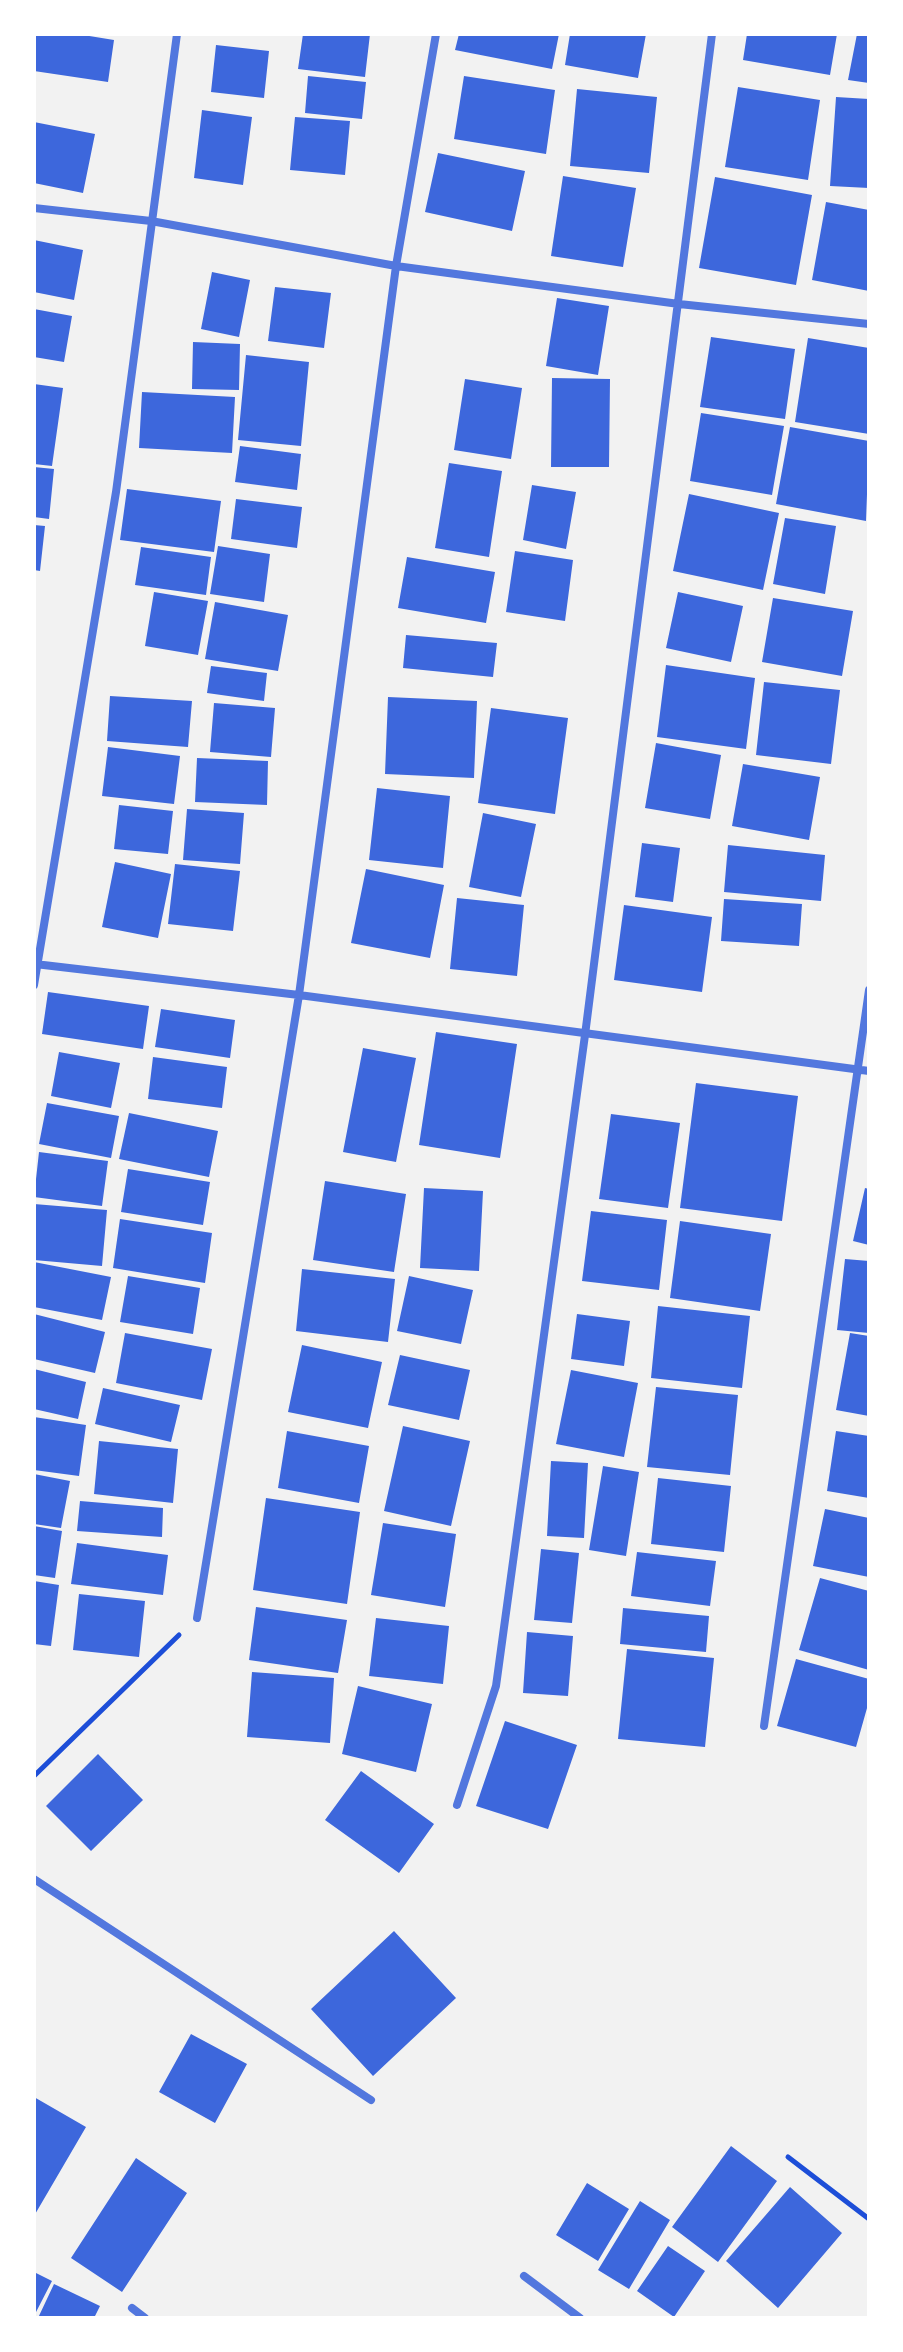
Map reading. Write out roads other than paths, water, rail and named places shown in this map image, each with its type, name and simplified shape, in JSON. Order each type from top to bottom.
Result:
[{"type":"street","points":[[34,985],[116,492],[177,34]]},
{"type":"street","points":[[197,1618],[299,995],[396,266],[436,34]]},
{"type":"street","points":[[457,1805],[496,1686],[585,1035],[712,34]]},
{"type":"street","points":[[34,208],[151,221],[396,266],[679,304],[869,324]]},
{"type":"street","points":[[36,964],[299,995],[864,1070]]},
{"type":"street","points":[[764,1726],[864,1070],[869,990]]},
{"type":"street","points":[[34,1879],[371,2100]]},
{"type":"street","points":[[524,2276],[580,2318]]},
{"type":"street","points":[[132,2308],[145,2318]]}]
